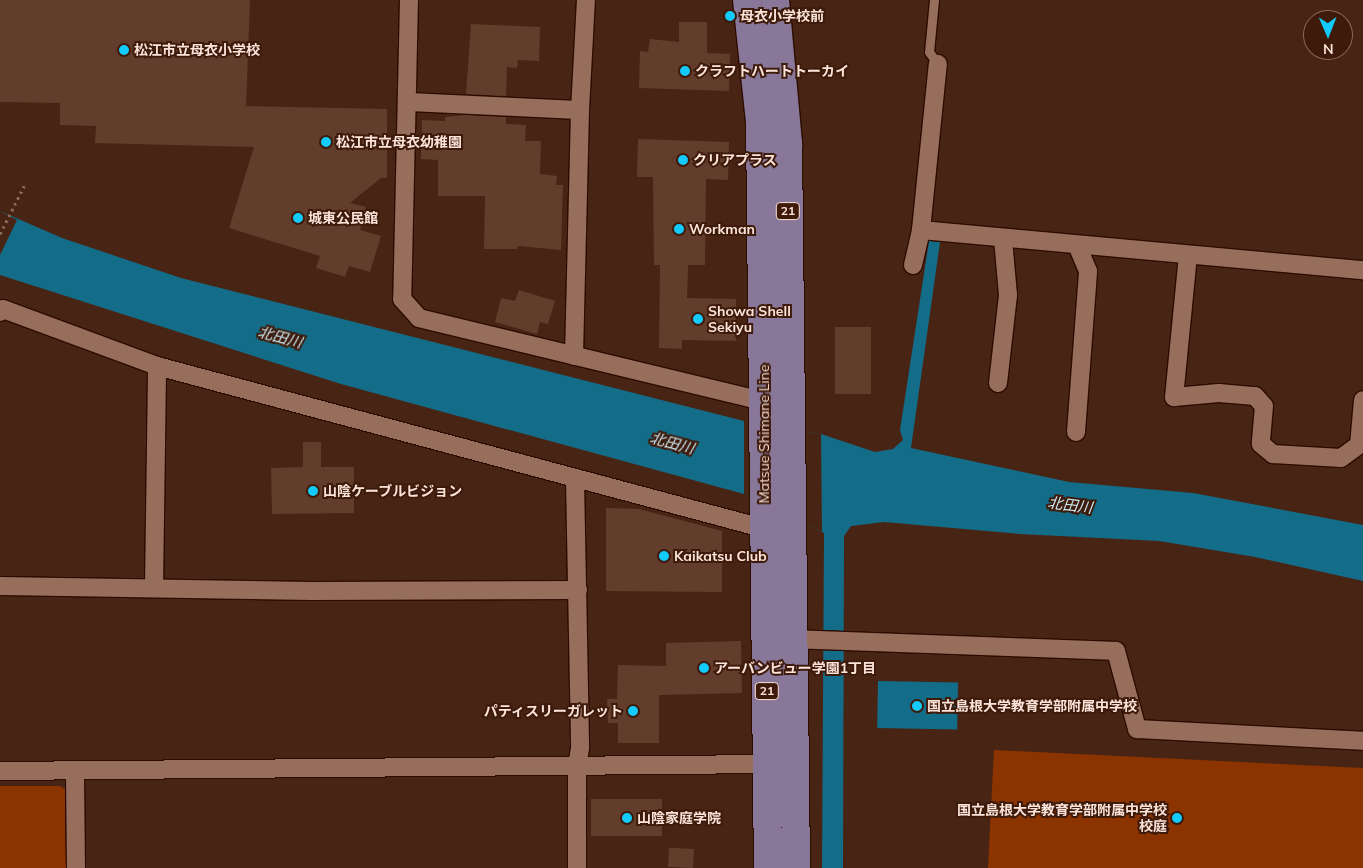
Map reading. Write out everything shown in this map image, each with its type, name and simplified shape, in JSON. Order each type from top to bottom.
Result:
[{"type":"main road","name":"Matsue Shimane Line","points":[[747,0],[760,122],[765,408],[768,868]]},
{"type":"main road","name":"Matsue Shimane Line","points":[[775,0],[788,144],[796,868]]},
{"type":"street","points":[[409,0],[402,299],[419,318],[574,356],[765,408]]},
{"type":"street","points":[[574,356],[580,110],[586,0]]},
{"type":"street","points":[[913,265],[921,230],[938,64]]},
{"type":"street","points":[[408,102],[580,110]]},
{"type":"street","points":[[921,230],[1003,239],[1363,270]]},
{"type":"street","points":[[998,383],[1008,295],[1003,239]]},
{"type":"street","points":[[1076,432],[1088,271],[1077,245]]},
{"type":"street","points":[[1188,255],[1174,397],[1219,393],[1255,396],[1264,406],[1261,444],[1273,454],[1341,458],[1359,445],[1363,400]]},
{"type":"street","points":[[0,312],[3,309],[157,366],[575,480],[765,522]]},
{"type":"street","points":[[154,588],[157,366]]},
{"type":"street","points":[[575,480],[580,748],[577,766],[577,868]]},
{"type":"street","points":[[0,586],[578,590]]},
{"type":"street","points":[[793,639],[1116,651],[1137,729],[1363,741]]},
{"type":"street","points":[[0,771],[74,773],[768,764]]},
{"type":"street","points":[[74,773],[76,868]]},
{"type":"lane","points":[[934,0],[929,52],[938,64]]},
{"type":"path","points":[[0,234],[24,186]]},
{"type":"shaded area","name":"国立島根大学教育学部附属中学校 校庭","points":[[994,750],[1363,768],[1363,868],[988,868]]},
{"type":"shaded area","points":[[0,786],[60,786],[65,789],[67,868],[0,868]]},
{"type":"water","name":"北田川","points":[[0,211],[62,238],[181,278],[744,421],[821,434],[875,452],[893,449],[903,440],[900,430],[929,241],[940,242],[911,448],[1069,482],[1193,493],[1363,525],[1363,581],[1255,557],[1159,541],[1020,534],[884,522],[851,526],[844,536],[843,868],[822,868],[824,533],[744,494],[341,384],[0,275]]},
{"type":"water","name":"国立島根大学教育学部附属中学校","points":[[878,681],[958,682],[957,729],[877,728]]},
{"type":"pier","points":[[0,211],[17,220],[0,255]]},
{"type":"pier","points":[[744,421],[821,434],[822,532],[744,494]]},
{"type":"building","name":"松江市立母衣小学校","points":[[0,0],[250,0],[246,106],[387,109],[387,178],[381,178],[350,203],[366,207],[360,230],[381,236],[370,272],[349,266],[345,277],[316,268],[320,256],[229,228],[254,147],[95,143],[96,126],[60,125],[60,103],[0,102]]},
{"type":"building","name":"クラフトハートトーカイ","points":[[679,22],[707,22],[707,53],[730,54],[729,91],[639,88],[640,51],[648,52],[650,39],[679,42]]},
{"type":"building","points":[[471,24],[540,27],[539,61],[518,60],[517,68],[507,67],[506,96],[466,94]]},
{"type":"building","points":[[464,115],[506,117],[506,124],[526,125],[525,141],[541,141],[540,174],[557,176],[556,185],[563,185],[561,250],[518,246],[517,249],[484,249],[485,196],[438,196],[438,160],[421,159],[422,120],[445,121],[445,117]]},
{"type":"building","points":[[638,139],[729,142],[728,180],[706,179],[705,265],[688,265],[687,298],[736,299],[736,341],[682,340],[682,349],[659,348],[660,265],[654,265],[653,177],[637,177]]},
{"type":"building","points":[[519,290],[555,301],[548,324],[540,322],[537,334],[495,322],[501,298],[515,301]]},
{"type":"building","points":[[835,327],[871,327],[871,394],[835,394]]},
{"type":"building","name":"山陰ケーブルビジョン","points":[[303,442],[321,442],[321,467],[354,467],[354,513],[272,514],[271,468],[303,467]]},
{"type":"building","name":"Kaikatsu Club","points":[[606,508],[639,509],[722,531],[722,592],[606,591]]},
{"type":"building","points":[[741,641],[742,693],[659,695],[659,743],[618,743],[618,723],[608,723],[607,699],[617,699],[618,665],[666,666],[666,643]]},
{"type":"building","name":"山陰家庭学院","points":[[591,799],[662,799],[662,836],[591,836]]},
{"type":"building","points":[[669,848],[694,849],[693,868],[668,867]]},
{"type":"place","name":"母衣小学校前","points":[[730,16]]},
{"type":"place","name":"松江市立母衣小学校","points":[[124,50]]},
{"type":"place","name":"クラフトハートトーカイ","points":[[685,71]]},
{"type":"place","name":"松江市立母衣幼稚園","points":[[326,142]]},
{"type":"place","name":"クリアプラス","points":[[683,160]]},
{"type":"place","name":"城東公民館","points":[[298,218]]},
{"type":"place","name":"Workman","points":[[679,229]]},
{"type":"place","name":"Showa Shell Sekiyu","points":[[698,319]]},
{"type":"place","name":"山陰ケーブルビジョン","points":[[313,491]]},
{"type":"place","name":"Kaikatsu Club","points":[[664,556]]},
{"type":"place","name":"アーバンビュー学園1丁目","points":[[704,668]]},
{"type":"place","name":"国立島根大学教育学部附属中学校","points":[[917,706]]},
{"type":"place","name":"パティスリーガレット","points":[[633,711]]},
{"type":"place","name":"山陰家庭学院","points":[[627,818]]},
{"type":"place","name":"国立島根大学教育学部附属中学校 校庭","points":[[1177,818]]}]
